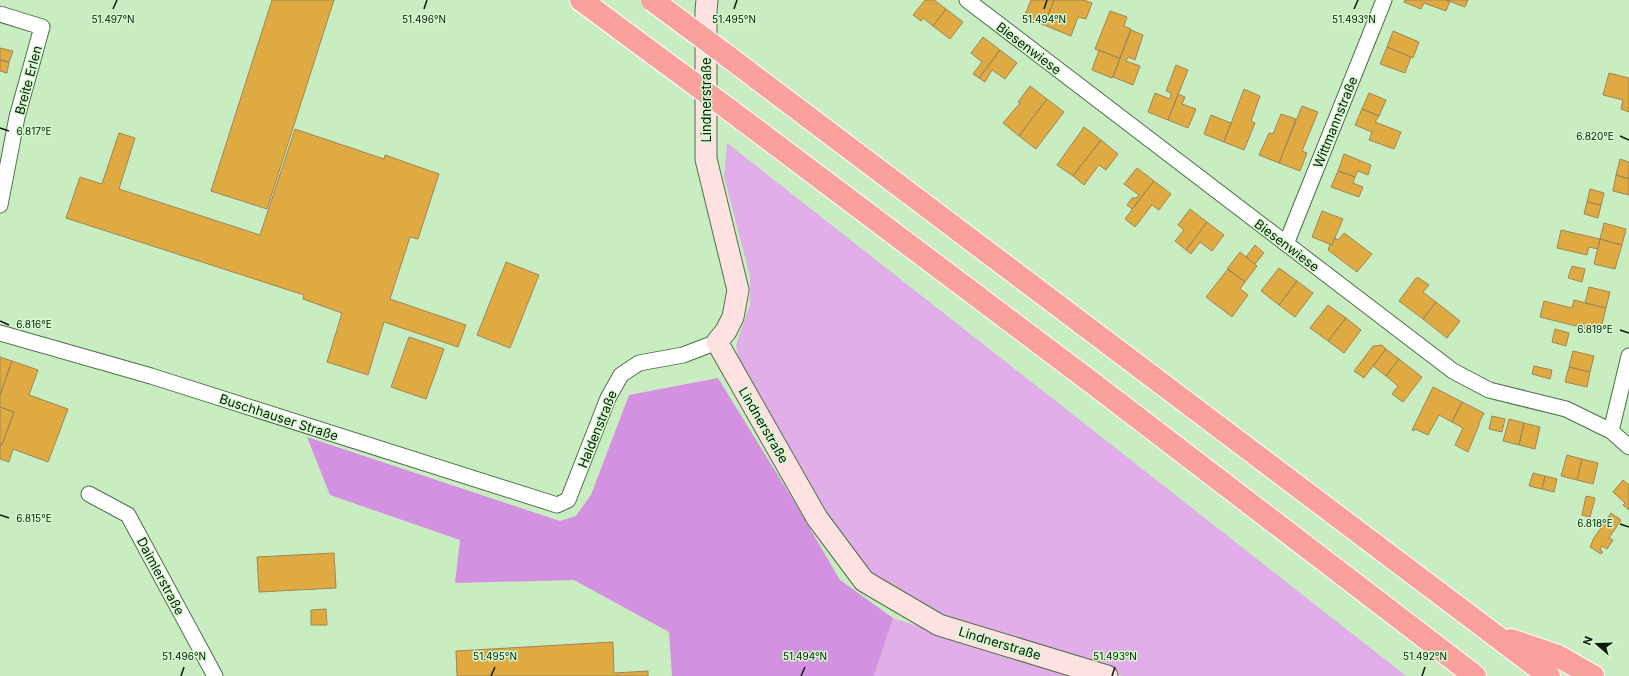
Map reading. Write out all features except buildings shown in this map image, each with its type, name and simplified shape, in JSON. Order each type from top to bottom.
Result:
[{"type":"highway","points":[[581,0],[727,108],[1475,676]]},
{"type":"highway","points":[[652,0],[1548,676]]},
{"type":"highway","points":[[1493,634],[1558,656],[1592,676]]},
{"type":"street","name":"Lindnerstraße","points":[[707,0],[706,159],[738,290],[734,317],[726,331],[716,342],[817,518],[864,581],[938,625],[1107,676]]},
{"type":"street","name":"Biesenwiese","points":[[967,0],[1453,371],[1489,390],[1566,409],[1611,431],[1629,447]]},
{"type":"street","name":"Wittmannstraße","points":[[1286,244],[1384,0]]},
{"type":"street","name":"Breite Erlen","points":[[0,14],[42,27],[17,117],[0,205]]},
{"type":"street","name":"Buschhauser Straße","points":[[0,333],[151,376],[557,505]]},
{"type":"street","name":"Haldenstraße","points":[[557,505],[568,500],[608,398],[621,375],[639,363],[683,355],[716,342]]},
{"type":"street","points":[[1611,431],[1629,356]]},
{"type":"street","name":"Daimlerstraße","points":[[89,494],[128,514],[215,676]]},
{"type":"shaded area","points":[[727,143],[1406,676],[1123,676],[939,623],[866,580],[738,357],[736,345],[750,305],[750,276],[724,177]]},
{"type":"shaded area","points":[[718,378],[795,503],[840,580],[893,618],[874,676],[672,676],[669,632],[574,580],[455,583],[460,540],[330,495],[307,437],[560,521],[576,516],[591,495],[629,395]]},
{"type":"shaded area","points":[[893,618],[1068,676],[874,676]]}]
